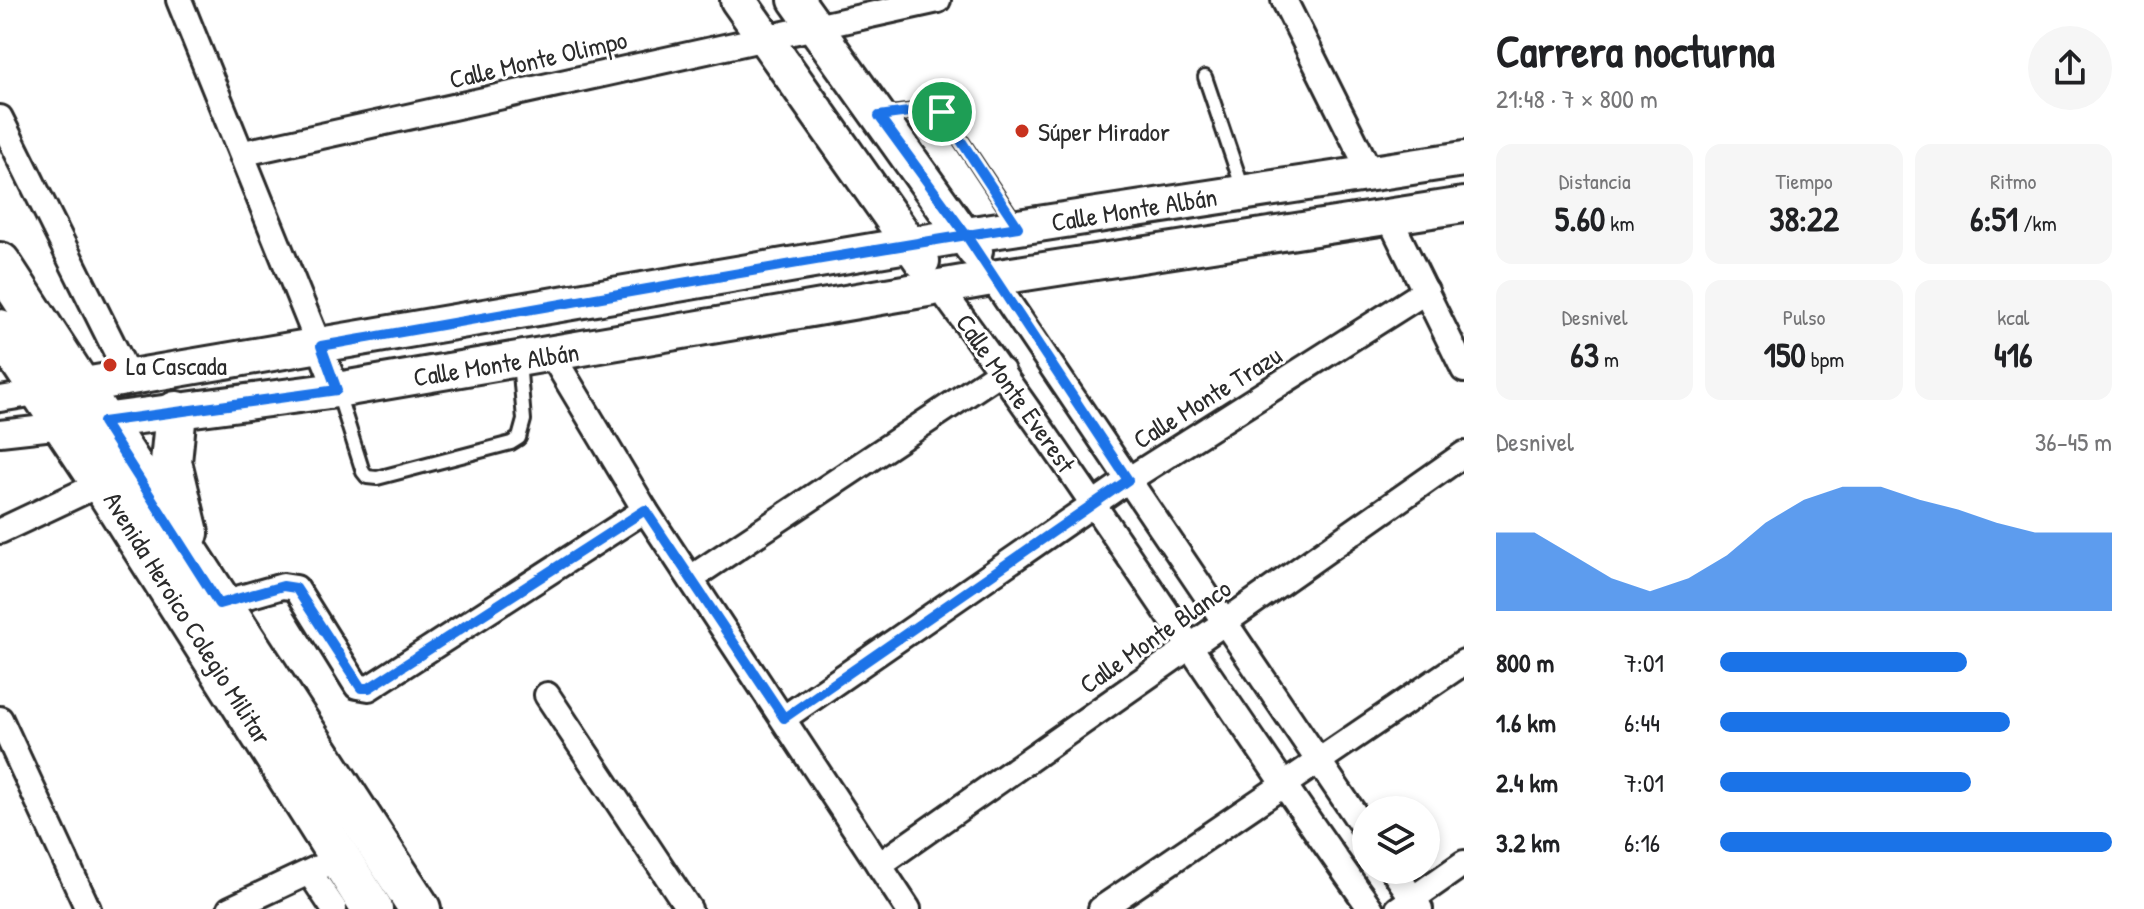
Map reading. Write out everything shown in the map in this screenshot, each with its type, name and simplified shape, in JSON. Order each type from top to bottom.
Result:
[{"type":"main road","name":"Calle Monte Everest","points":[[738,0],[940,288]]},
{"type":"main road","name":"Calle Monte Everest","points":[[805,13],[966,235],[992,278]]},
{"type":"main road","name":"Calle Monte Albán","points":[[61,389],[128,375],[321,346],[966,235],[1464,159]]},
{"type":"main road","name":"Calle Monte Albán","points":[[63,426],[337,390],[992,278],[1464,205]]},
{"type":"main road","name":"Avenida Heroico Colegio Militar","points":[[0,263],[61,389],[63,426],[102,483],[324,866],[372,909]]},
{"type":"main road","name":"Avenida Heroico Colegio Militar","points":[[0,330],[61,389],[103,422],[420,909]]},
{"type":"main road","points":[[176,412],[171,441],[173,480],[209,588]]},
{"type":"street","points":[[179,0],[244,153],[337,390]]},
{"type":"street","name":"Calle Monte Olimpo","points":[[244,153],[764,37],[805,13],[938,0]]},
{"type":"street","points":[[1284,0],[1370,172]]},
{"type":"street","points":[[0,118],[128,375]]},
{"type":"street","points":[[1388,215],[1464,370]]},
{"type":"street","name":"Calle Monte Everest","points":[[992,278],[1352,811]]},
{"type":"street","name":"Calle Monte Everest","points":[[940,288],[1002,371],[1282,785],[1371,909]]},
{"type":"street","name":"Calle Monte Trazu","points":[[784,718],[1128,480],[1426,291]]},
{"type":"street","points":[[552,355],[645,510],[908,909]]},
{"type":"street","points":[[691,578],[1002,371]]},
{"type":"street","name":"Calle Monte Albán","points":[[0,399],[61,389]]},
{"type":"street","name":"Calle Monte Albán","points":[[0,433],[63,426]]},
{"type":"street","name":"Calle Monte Blanco","points":[[879,865],[1464,454]]},
{"type":"street","points":[[0,531],[102,483]]},
{"type":"street","points":[[209,588],[296,588],[357,686],[369,688],[645,510]]},
{"type":"street","points":[[1101,909],[1464,662]]},
{"type":"street","points":[[547,695],[689,909]]},
{"type":"street","points":[[0,719],[88,909]]},
{"type":"street","points":[[1400,884],[1410,905],[1464,863]]},
{"type":"street","points":[[230,909],[324,866],[334,909]]},
{"type":"lane","points":[[1205,77],[1244,192]]},
{"type":"lane","points":[[879,116],[931,109],[942,112],[1018,227]]},
{"type":"lane","points":[[337,390],[363,472],[367,477],[377,478],[511,443],[519,438],[524,420],[518,360]]},
{"type":"place","name":"Súper Mirador","points":[[1022,131]]},
{"type":"place","name":"La Cascada","points":[[110,365]]},
{"type":"route","points":[[942,112],[931,109],[879,116],[966,235],[1128,480],[784,718],[645,510],[369,688],[361,688],[296,588],[283,586],[219,604],[103,422],[337,390],[321,346],[966,235],[1018,227],[942,112]]}]
